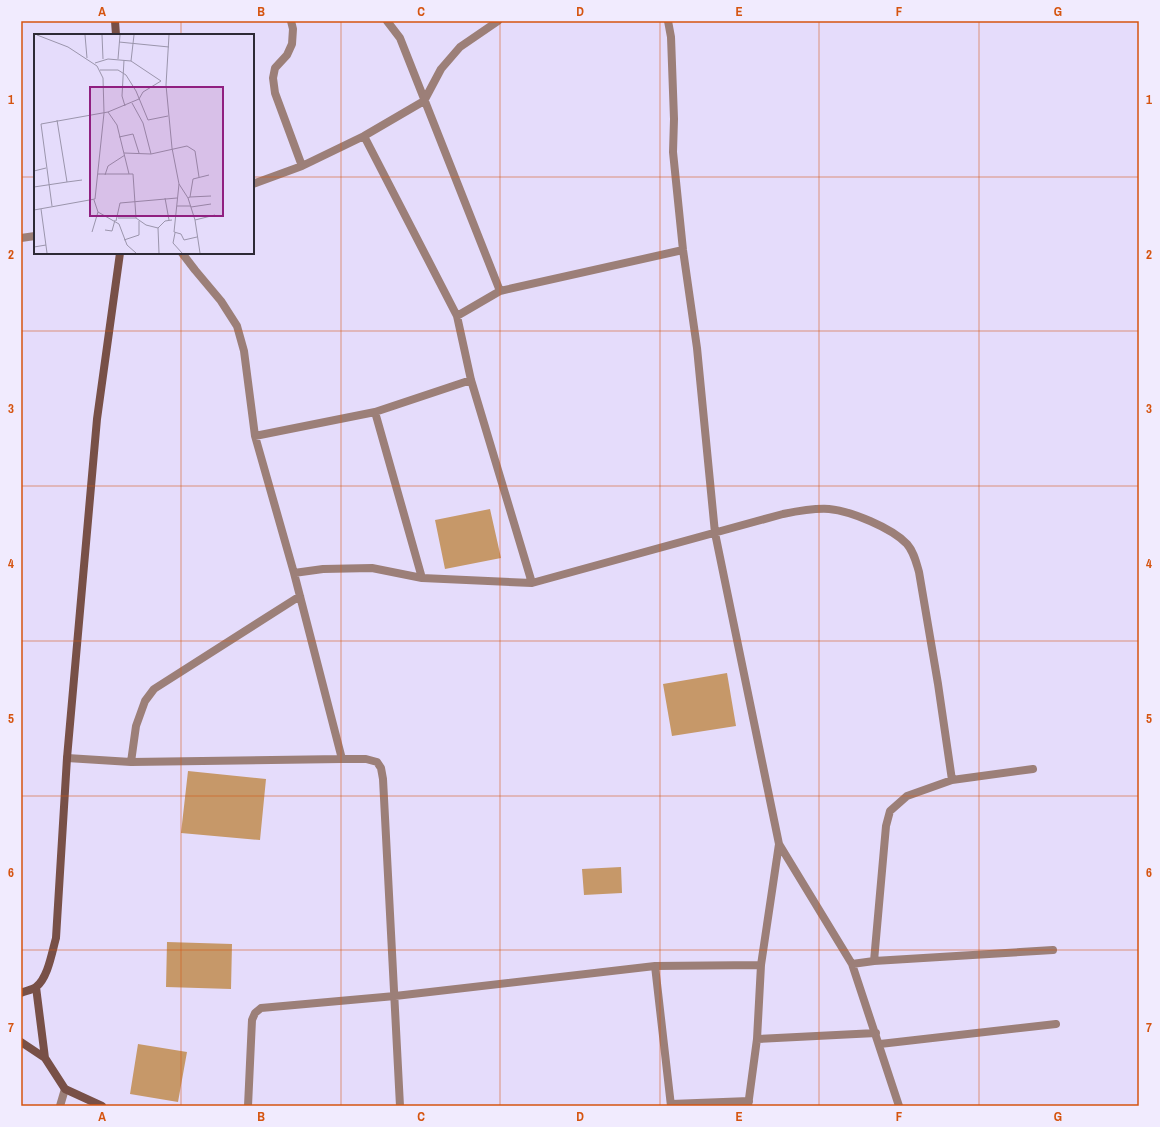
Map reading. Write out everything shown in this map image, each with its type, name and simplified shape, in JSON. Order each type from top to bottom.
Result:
[{"type":"street","points":[[115,21],[116,34]]},
{"type":"street","points":[[291,21],[293,29],[292,44],[287,55],[275,68],[273,78],[275,93],[302,166]]},
{"type":"street","points":[[387,21],[400,38],[500,291]]},
{"type":"street","points":[[254,184],[302,166],[364,136],[424,100],[441,69],[460,47],[498,21]]},
{"type":"street","points":[[668,21],[671,37],[674,119],[673,152],[683,250],[698,348],[715,533],[779,844],[852,964],[880,1044],[899,1106]]},
{"type":"street","points":[[364,136],[457,316],[471,380],[532,583]]},
{"type":"street","points":[[21,238],[34,236]]},
{"type":"street","points":[[457,316],[500,291],[683,250]]},
{"type":"street","points":[[21,993],[36,987],[44,976],[50,962],[56,938],[67,758],[97,419],[120,254]]},
{"type":"street","points":[[183,254],[221,301],[237,326],[244,352],[255,436],[294,573],[342,759]]},
{"type":"street","points":[[255,436],[374,412],[471,380]]},
{"type":"street","points":[[374,412],[422,578]]},
{"type":"street","points":[[294,573],[330,568],[372,568],[422,578],[532,583],[783,514],[809,509],[844,511],[882,527],[898,536],[908,545],[914,557],[919,572],[938,684],[952,780]]},
{"type":"street","points":[[132,762],[136,726],[144,701],[154,689],[300,596]]},
{"type":"street","points":[[67,758],[132,762],[342,759],[366,759],[376,762],[381,768],[382,774],[400,1106]]},
{"type":"street","points":[[874,961],[886,826],[890,811],[907,796],[952,780],[1034,769]]},
{"type":"street","points":[[656,966],[671,1105],[749,1104],[757,1038],[761,966],[779,844]]},
{"type":"street","points":[[852,964],[874,961],[1053,950]]},
{"type":"street","points":[[248,1106],[252,1020],[255,1013],[261,1008],[395,996],[656,966],[761,966]]},
{"type":"street","points":[[36,987],[45,1058]]},
{"type":"street","points":[[880,1044],[1056,1024]]},
{"type":"street","points":[[757,1038],[876,1033]]},
{"type":"street","points":[[21,1042],[45,1058],[65,1089],[102,1106]]},
{"type":"street","points":[[60,1106],[65,1089]]},
{"type":"building","points":[[490,509],[501,558],[445,569],[435,520]]},
{"type":"building","points":[[727,673],[736,726],[672,736],[663,684]]},
{"type":"building","points":[[188,771],[266,779],[260,840],[181,833]]},
{"type":"building","points":[[621,867],[622,893],[584,895],[582,869]]},
{"type":"building","points":[[167,942],[232,944],[231,989],[166,987]]},
{"type":"building","points":[[138,1044],[187,1052],[178,1102],[130,1094]]}]
